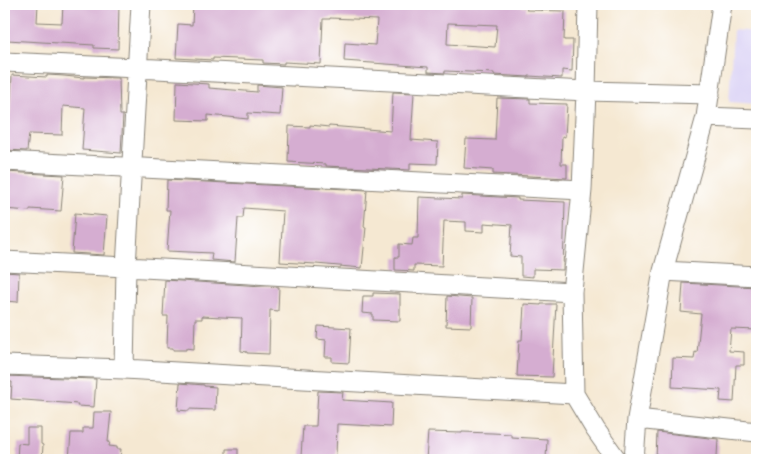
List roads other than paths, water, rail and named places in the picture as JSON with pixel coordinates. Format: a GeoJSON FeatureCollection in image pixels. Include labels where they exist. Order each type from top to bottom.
{"type":"FeatureCollection","features":[{"type":"Feature","properties":{"kind":"street"},"geometry":{"type":"LineString","coordinates":[[124,369],[126,267],[141,4]]}},
{"type":"Feature","properties":{"kind":"street"},"geometry":{"type":"LineString","coordinates":[[588,4],[582,190],[572,292],[574,394],[595,429],[617,460]]}},
{"type":"Feature","properties":{"kind":"street"},"geometry":{"type":"LineString","coordinates":[[634,460],[637,419],[664,271],[706,117],[722,4]]}},
{"type":"Feature","properties":{"kind":"street"},"geometry":{"type":"LineString","coordinates":[[4,62],[586,91],[710,94]]}},
{"type":"Feature","properties":{"kind":"street"},"geometry":{"type":"LineString","coordinates":[[706,117],[757,119]]}},
{"type":"Feature","properties":{"kind":"street"},"geometry":{"type":"LineString","coordinates":[[4,161],[582,190]]}},
{"type":"Feature","properties":{"kind":"street"},"geometry":{"type":"LineString","coordinates":[[4,261],[572,292]]}},
{"type":"Feature","properties":{"kind":"street"},"geometry":{"type":"LineString","coordinates":[[664,271],[757,276]]}},
{"type":"Feature","properties":{"kind":"street"},"geometry":{"type":"LineString","coordinates":[[4,365],[124,369],[574,394]]}},
{"type":"Feature","properties":{"kind":"street"},"geometry":{"type":"LineString","coordinates":[[637,419],[757,432]]}}]}
